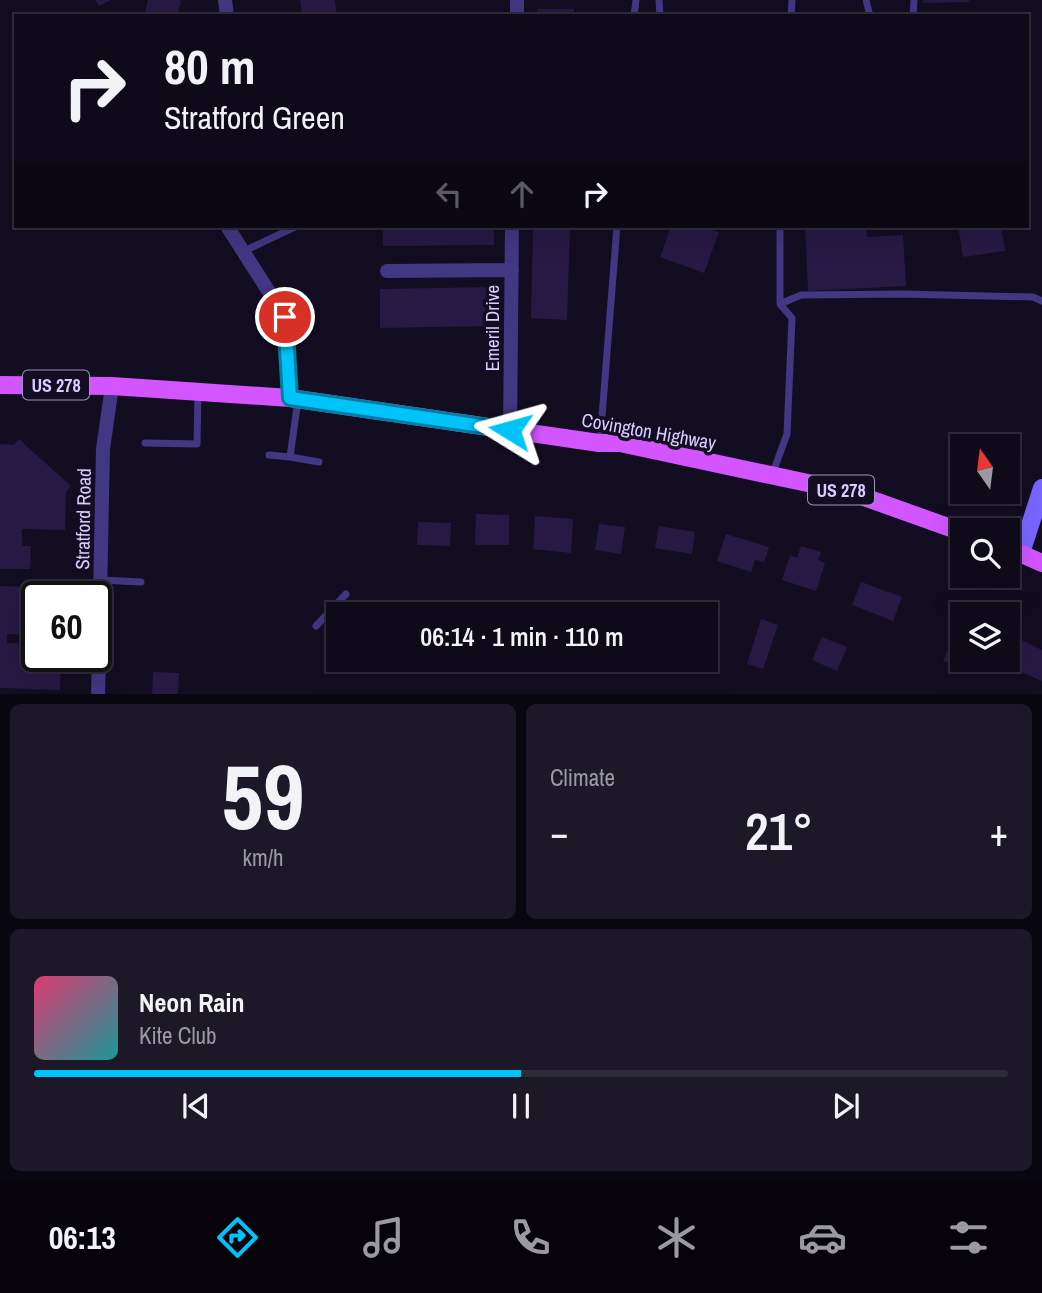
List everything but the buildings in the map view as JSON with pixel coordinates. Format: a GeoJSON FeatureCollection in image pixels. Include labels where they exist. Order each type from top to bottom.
{"type":"FeatureCollection","features":[{"type":"Feature","properties":{"kind":"main road","name":"US 278"},"geometry":{"type":"LineString","coordinates":[[0,385],[112,386]]}},
{"type":"Feature","properties":{"kind":"main road","name":"Covington Highway"},"geometry":{"type":"LineString","coordinates":[[112,386],[294,398],[599,443],[620,443],[850,492],[950,528]]}},
{"type":"Feature","properties":{"kind":"main road"},"geometry":{"type":"LineString","coordinates":[[1020,537],[1042,488]]}},
{"type":"Feature","properties":{"kind":"main road"},"geometry":{"type":"LineString","coordinates":[[1020,553],[1042,563]]}},
{"type":"Feature","properties":{"kind":"street"},"geometry":{"type":"LineString","coordinates":[[228,228],[285,317],[294,398]]}},
{"type":"Feature","properties":{"kind":"street","name":"Emeril Drive"},"geometry":{"type":"LineString","coordinates":[[510,430],[512,228]]}},
{"type":"Feature","properties":{"kind":"street"},"geometry":{"type":"LineString","coordinates":[[387,271],[512,270]]}},
{"type":"Feature","properties":{"kind":"street","name":"Stratford Road"},"geometry":{"type":"LineString","coordinates":[[99,694],[103,449],[112,386]]}},
{"type":"Feature","properties":{"kind":"lane"},"geometry":{"type":"LineString","coordinates":[[243,251],[293,228]]}},
{"type":"Feature","properties":{"kind":"lane"},"geometry":{"type":"LineString","coordinates":[[599,443],[617,228]]}},
{"type":"Feature","properties":{"kind":"lane"},"geometry":{"type":"LineString","coordinates":[[771,475],[787,434],[790,406],[792,317],[780,304],[780,228]]}},
{"type":"Feature","properties":{"kind":"lane"},"geometry":{"type":"LineString","coordinates":[[780,304],[801,295],[839,294],[970,294],[1032,297],[1042,301]]}},
{"type":"Feature","properties":{"kind":"lane"},"geometry":{"type":"LineString","coordinates":[[145,443],[197,444],[198,393]]}},
{"type":"Feature","properties":{"kind":"lane"},"geometry":{"type":"LineString","coordinates":[[290,457],[294,398]]}},
{"type":"Feature","properties":{"kind":"lane"},"geometry":{"type":"LineString","coordinates":[[269,455],[319,462]]}},
{"type":"Feature","properties":{"kind":"lane"},"geometry":{"type":"LineString","coordinates":[[101,580],[141,582]]}},
{"type":"Feature","properties":{"kind":"lane"},"geometry":{"type":"LineString","coordinates":[[316,626],[346,594]]}},
{"type":"Feature","properties":{"kind":"route"},"geometry":{"type":"LineString","coordinates":[[285,317],[290,398],[510,430]]}}]}
